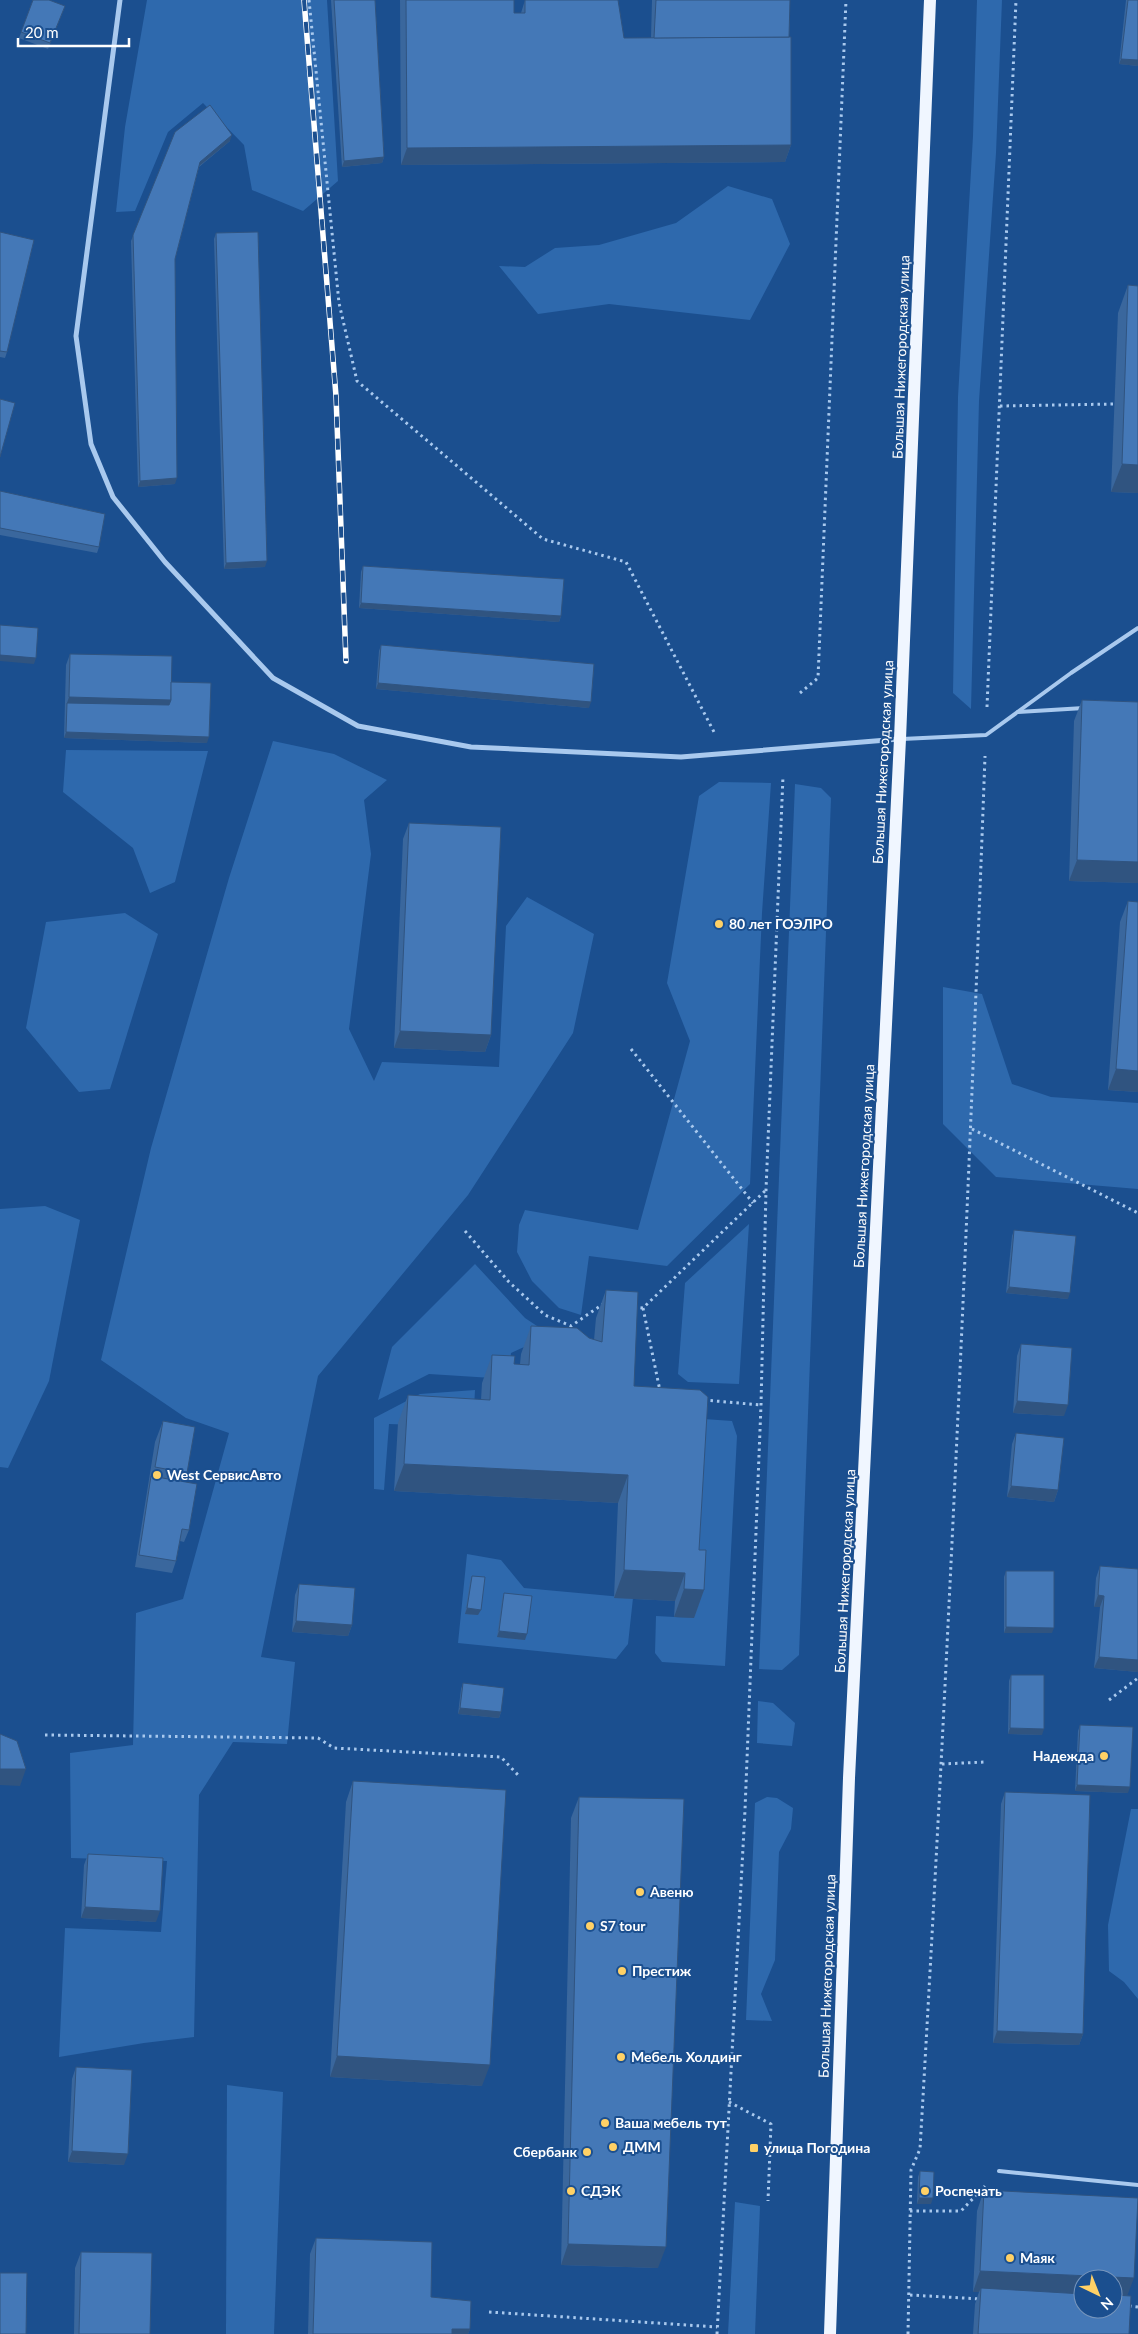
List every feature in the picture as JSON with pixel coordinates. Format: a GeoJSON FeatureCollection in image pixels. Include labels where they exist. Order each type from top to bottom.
{"type":"FeatureCollection","features":[{"type":"Feature","properties":{"kind":"main road","name":"Большая Нижегородская улица"},"geometry":{"type":"LineString","coordinates":[[830,2334],[849,1778],[900,739],[930,0]]}},
{"type":"Feature","properties":{"kind":"street"},"geometry":{"type":"LineString","coordinates":[[120,0],[76,336],[91,444],[113,497],[165,562],[273,678],[358,726],[471,747],[681,757],[900,739]]}},
{"type":"Feature","properties":{"kind":"lane"},"geometry":{"type":"LineString","coordinates":[[900,739],[986,735],[1071,673],[1138,628]]}},
{"type":"Feature","properties":{"kind":"lane"},"geometry":{"type":"LineString","coordinates":[[1018,712],[1088,708]]}},
{"type":"Feature","properties":{"kind":"lane"},"geometry":{"type":"LineString","coordinates":[[998,2170],[1138,2185]]}},
{"type":"Feature","properties":{"kind":"path"},"geometry":{"type":"LineString","coordinates":[[309,0],[339,303],[357,381],[544,539],[626,562],[727,754]]}},
{"type":"Feature","properties":{"kind":"path"},"geometry":{"type":"LineString","coordinates":[[800,694],[818,678],[846,0]]}},
{"type":"Feature","properties":{"kind":"path"},"geometry":{"type":"LineString","coordinates":[[908,2334],[911,2170],[920,2148],[942,1764],[972,1129],[1016,0]]}},
{"type":"Feature","properties":{"kind":"path"},"geometry":{"type":"LineString","coordinates":[[1000,406],[1115,404]]}},
{"type":"Feature","properties":{"kind":"path"},"geometry":{"type":"LineString","coordinates":[[717,2334],[745,1810],[761,1406],[766,1190],[783,776]]}},
{"type":"Feature","properties":{"kind":"path"},"geometry":{"type":"LineString","coordinates":[[631,1049],[753,1203]]}},
{"type":"Feature","properties":{"kind":"path"},"geometry":{"type":"LineString","coordinates":[[972,1129],[1138,1213]]}},
{"type":"Feature","properties":{"kind":"path"},"geometry":{"type":"LineString","coordinates":[[643,1308],[766,1190]]}},
{"type":"Feature","properties":{"kind":"path"},"geometry":{"type":"LineString","coordinates":[[466,1231],[510,1282],[545,1315],[571,1326],[601,1303],[609,1304]]}},
{"type":"Feature","properties":{"kind":"path"},"geometry":{"type":"LineString","coordinates":[[626,1306],[643,1308]]}},
{"type":"Feature","properties":{"kind":"path"},"geometry":{"type":"LineString","coordinates":[[643,1308],[661,1396]]}},
{"type":"Feature","properties":{"kind":"path"},"geometry":{"type":"LineString","coordinates":[[698,1399],[761,1406]]}},
{"type":"Feature","properties":{"kind":"path"},"geometry":{"type":"LineString","coordinates":[[1109,1700],[1138,1678]]}},
{"type":"Feature","properties":{"kind":"path"},"geometry":{"type":"LineString","coordinates":[[45,1735],[318,1738],[334,1748],[501,1757],[518,1775]]}},
{"type":"Feature","properties":{"kind":"path"},"geometry":{"type":"LineString","coordinates":[[942,1764],[985,1762]]}},
{"type":"Feature","properties":{"kind":"path"},"geometry":{"type":"LineString","coordinates":[[730,2102],[771,2124],[768,2201]]}},
{"type":"Feature","properties":{"kind":"path"},"geometry":{"type":"LineString","coordinates":[[910,2210],[961,2211],[998,2170]]}},
{"type":"Feature","properties":{"kind":"path"},"geometry":{"type":"LineString","coordinates":[[910,2295],[987,2299]]}},
{"type":"Feature","properties":{"kind":"path"},"geometry":{"type":"LineString","coordinates":[[1123,2306],[1138,2307]]}},
{"type":"Feature","properties":{"kind":"path"},"geometry":{"type":"LineString","coordinates":[[489,2312],[717,2327]]}},
{"type":"Feature","properties":{"kind":"shaded area"},"geometry":{"type":"Polygon","coordinates":[[[147,0],[327,0],[338,181],[303,211],[252,190],[244,145],[203,103],[168,132],[135,211],[116,212],[125,127],[147,0]]]}},
{"type":"Feature","properties":{"kind":"shaded area"},"geometry":{"type":"Polygon","coordinates":[[[977,0],[1002,0],[996,153],[979,401],[971,709],[953,693],[958,397],[973,136],[977,0]]]}},
{"type":"Feature","properties":{"kind":"shaded area"},"geometry":{"type":"Polygon","coordinates":[[[728,186],[772,199],[790,244],[750,320],[609,304],[538,314],[499,266],[525,267],[555,248],[599,245],[676,223],[728,186]]]}},
{"type":"Feature","properties":{"kind":"shaded area"},"geometry":{"type":"Polygon","coordinates":[[[273,741],[334,754],[387,780],[364,800],[371,854],[349,1029],[374,1081],[382,1062],[499,1067],[506,926],[527,897],[594,934],[573,1033],[468,1195],[318,1376],[261,1657],[295,1662],[287,1744],[233,1742],[199,1795],[194,2037],[59,2057],[65,1928],[161,1932],[167,1861],[71,1858],[70,1753],[133,1745],[136,1613],[183,1599],[229,1433],[186,1418],[101,1360],[151,1148],[229,878],[273,741]]]}},
{"type":"Feature","properties":{"kind":"shaded area"},"geometry":{"type":"Polygon","coordinates":[[[66,750],[208,751],[175,882],[150,893],[133,848],[63,792],[66,750]]]}},
{"type":"Feature","properties":{"kind":"shaded area"},"geometry":{"type":"Polygon","coordinates":[[[719,782],[771,783],[762,913],[750,1184],[667,1266],[589,1256],[581,1315],[559,1308],[532,1281],[517,1252],[519,1225],[525,1210],[638,1230],[690,1041],[667,983],[699,796],[719,782]]]}},
{"type":"Feature","properties":{"kind":"shaded area"},"geometry":{"type":"Polygon","coordinates":[[[795,784],[821,788],[831,798],[799,1655],[782,1670],[759,1669],[795,784]]]}},
{"type":"Feature","properties":{"kind":"shaded area"},"geometry":{"type":"Polygon","coordinates":[[[125,913],[158,934],[110,1089],[79,1092],[26,1028],[46,922],[125,913]]]}},
{"type":"Feature","properties":{"kind":"shaded area"},"geometry":{"type":"Polygon","coordinates":[[[943,987],[982,994],[1012,1084],[1051,1097],[1138,1103],[1138,1189],[996,1177],[943,1124],[943,987]]]}},
{"type":"Feature","properties":{"kind":"shaded area"},"geometry":{"type":"Polygon","coordinates":[[[45,1206],[80,1220],[49,1381],[8,1468],[0,1467],[0,1209],[45,1206]]]}},
{"type":"Feature","properties":{"kind":"shaded area"},"geometry":{"type":"Polygon","coordinates":[[[749,1224],[739,1384],[688,1382],[678,1374],[685,1283],[749,1224]]]}},
{"type":"Feature","properties":{"kind":"shaded area"},"geometry":{"type":"Polygon","coordinates":[[[475,1264],[525,1318],[555,1338],[564,1352],[524,1347],[511,1353],[508,1379],[429,1374],[378,1400],[392,1347],[475,1264]]]}},
{"type":"Feature","properties":{"kind":"shaded area"},"geometry":{"type":"Polygon","coordinates":[[[475,1390],[473,1427],[389,1424],[384,1490],[374,1489],[374,1418],[420,1394],[475,1390]]]}},
{"type":"Feature","properties":{"kind":"shaded area"},"geometry":{"type":"Polygon","coordinates":[[[690,1418],[732,1421],[737,1436],[725,1666],[662,1662],[655,1653],[656,1616],[694,1618],[690,1418]]]}},
{"type":"Feature","properties":{"kind":"shaded area"},"geometry":{"type":"Polygon","coordinates":[[[467,1554],[501,1560],[524,1588],[633,1598],[628,1644],[616,1659],[458,1643],[467,1554]]]}},
{"type":"Feature","properties":{"kind":"shaded area"},"geometry":{"type":"Polygon","coordinates":[[[758,1701],[773,1703],[795,1723],[792,1746],[757,1743],[758,1701]]]}},
{"type":"Feature","properties":{"kind":"shaded area"},"geometry":{"type":"Polygon","coordinates":[[[767,1797],[777,1798],[793,1808],[791,1829],[779,1852],[775,1960],[761,1994],[772,2021],[746,2020],[755,1803],[767,1797]]]}},
{"type":"Feature","properties":{"kind":"shaded area"},"geometry":{"type":"Polygon","coordinates":[[[1131,1809],[1138,1809],[1138,1999],[1124,1982],[1109,1971],[1108,1925],[1131,1809]]]}},
{"type":"Feature","properties":{"kind":"shaded area"},"geometry":{"type":"Polygon","coordinates":[[[227,2085],[283,2092],[274,2334],[226,2334],[227,2085]]]}},
{"type":"Feature","properties":{"kind":"shaded area"},"geometry":{"type":"Polygon","coordinates":[[[735,2202],[760,2206],[755,2334],[728,2334],[735,2202]]]}},
{"type":"Feature","properties":{"kind":"building"},"geometry":{"type":"Polygon","coordinates":[[[33,0],[49,0],[65,6],[50,43],[21,32],[33,0]]]}},
{"type":"Feature","properties":{"kind":"building"},"geometry":{"type":"Polygon","coordinates":[[[334,0],[375,0],[384,157],[344,161],[334,0]]]}},
{"type":"Feature","properties":{"kind":"building"},"geometry":{"type":"Polygon","coordinates":[[[406,0],[514,0],[514,13],[525,13],[525,0],[618,0],[624,38],[791,37],[791,145],[407,148],[406,0]]]}},
{"type":"Feature","properties":{"kind":"building"},"geometry":{"type":"Polygon","coordinates":[[[656,0],[790,0],[789,37],[654,38],[656,0]]]}},
{"type":"Feature","properties":{"kind":"building"},"geometry":{"type":"Polygon","coordinates":[[[1128,0],[1138,0],[1138,60],[1121,59],[1128,0]]]}},
{"type":"Feature","properties":{"kind":"building"},"geometry":{"type":"Polygon","coordinates":[[[210,105],[232,135],[200,162],[175,259],[177,478],[140,481],[133,235],[175,132],[210,105]]]}},
{"type":"Feature","properties":{"kind":"building"},"geometry":{"type":"Polygon","coordinates":[[[0,232],[34,240],[7,352],[0,351],[0,232]]]}},
{"type":"Feature","properties":{"kind":"building"},"geometry":{"type":"Polygon","coordinates":[[[258,232],[267,561],[226,563],[216,233],[258,232]]]}},
{"type":"Feature","properties":{"kind":"building"},"geometry":{"type":"Polygon","coordinates":[[[1128,285],[1138,286],[1138,465],[1122,464],[1128,285]]]}},
{"type":"Feature","properties":{"kind":"building"},"geometry":{"type":"Polygon","coordinates":[[[0,399],[15,403],[0,457],[0,399]]]}},
{"type":"Feature","properties":{"kind":"building"},"geometry":{"type":"Polygon","coordinates":[[[0,491],[105,514],[99,547],[0,528],[0,491]]]}},
{"type":"Feature","properties":{"kind":"building"},"geometry":{"type":"Polygon","coordinates":[[[363,566],[564,579],[561,616],[361,603],[363,566]]]}},
{"type":"Feature","properties":{"kind":"building"},"geometry":{"type":"Polygon","coordinates":[[[0,625],[38,628],[36,658],[0,655],[0,625]]]}},
{"type":"Feature","properties":{"kind":"building"},"geometry":{"type":"Polygon","coordinates":[[[381,645],[594,664],[591,702],[378,683],[381,645]]]}},
{"type":"Feature","properties":{"kind":"building"},"geometry":{"type":"Polygon","coordinates":[[[70,654],[172,656],[171,700],[69,697],[70,654]]]}},
{"type":"Feature","properties":{"kind":"building"},"geometry":{"type":"Polygon","coordinates":[[[171,682],[211,683],[209,737],[66,732],[67,703],[169,705],[171,700],[171,682]]]}},
{"type":"Feature","properties":{"kind":"building"},"geometry":{"type":"Polygon","coordinates":[[[1082,700],[1138,702],[1138,862],[1077,860],[1082,700]]]}},
{"type":"Feature","properties":{"kind":"building"},"geometry":{"type":"Polygon","coordinates":[[[409,823],[501,827],[491,1035],[400,1031],[409,823]]]}},
{"type":"Feature","properties":{"kind":"building"},"geometry":{"type":"Polygon","coordinates":[[[1128,901],[1138,902],[1138,1071],[1116,1069],[1128,901]]]}},
{"type":"Feature","properties":{"kind":"building"},"geometry":{"type":"Polygon","coordinates":[[[1014,1230],[1076,1236],[1070,1293],[1009,1287],[1014,1230]]]}},
{"type":"Feature","properties":{"kind":"building"},"geometry":{"type":"Polygon","coordinates":[[[606,1290],[638,1292],[634,1386],[700,1390],[708,1397],[699,1550],[706,1550],[704,1590],[684,1589],[685,1573],[624,1570],[628,1475],[404,1464],[408,1395],[490,1400],[492,1355],[515,1356],[514,1364],[529,1365],[531,1326],[577,1328],[589,1338],[602,1342],[606,1290]]]}},
{"type":"Feature","properties":{"kind":"building"},"geometry":{"type":"Polygon","coordinates":[[[1021,1344],[1072,1348],[1068,1405],[1017,1401],[1021,1344]]]}},
{"type":"Feature","properties":{"kind":"building"},"geometry":{"type":"Polygon","coordinates":[[[163,1421],[195,1427],[187,1473],[155,1467],[163,1421]]]}},
{"type":"Feature","properties":{"kind":"building"},"geometry":{"type":"Polygon","coordinates":[[[1016,1433],[1064,1438],[1058,1490],[1011,1486],[1016,1433]]]}},
{"type":"Feature","properties":{"kind":"building"},"geometry":{"type":"Polygon","coordinates":[[[151,1476],[197,1484],[189,1530],[182,1529],[176,1561],[139,1555],[151,1476]]]}},
{"type":"Feature","properties":{"kind":"building"},"geometry":{"type":"Polygon","coordinates":[[[1100,1566],[1138,1569],[1138,1660],[1099,1657],[1104,1596],[1098,1595],[1100,1566]]]}},
{"type":"Feature","properties":{"kind":"building"},"geometry":{"type":"Polygon","coordinates":[[[1006,1571],[1054,1571],[1054,1628],[1006,1627],[1006,1571]]]}},
{"type":"Feature","properties":{"kind":"building"},"geometry":{"type":"Polygon","coordinates":[[[472,1576],[485,1577],[481,1610],[467,1608],[472,1576]]]}},
{"type":"Feature","properties":{"kind":"building"},"geometry":{"type":"Polygon","coordinates":[[[299,1584],[355,1588],[352,1625],[296,1621],[299,1584]]]}},
{"type":"Feature","properties":{"kind":"building"},"geometry":{"type":"Polygon","coordinates":[[[504,1593],[532,1596],[527,1634],[499,1631],[504,1593]]]}},
{"type":"Feature","properties":{"kind":"building"},"geometry":{"type":"Polygon","coordinates":[[[1011,1675],[1044,1675],[1044,1729],[1010,1728],[1011,1675]]]}},
{"type":"Feature","properties":{"kind":"building"},"geometry":{"type":"Polygon","coordinates":[[[463,1683],[504,1688],[501,1712],[460,1708],[463,1683]]]}},
{"type":"Feature","properties":{"kind":"building"},"geometry":{"type":"Polygon","coordinates":[[[1080,1725],[1133,1727],[1130,1787],[1077,1785],[1080,1725]]]}},
{"type":"Feature","properties":{"kind":"building"},"geometry":{"type":"Polygon","coordinates":[[[0,1734],[17,1741],[26,1769],[0,1769],[0,1734]]]}},
{"type":"Feature","properties":{"kind":"building"},"geometry":{"type":"Polygon","coordinates":[[[353,1781],[506,1790],[490,2065],[337,2056],[353,1781]]]}},
{"type":"Feature","properties":{"kind":"building"},"geometry":{"type":"Polygon","coordinates":[[[1005,1792],[1090,1795],[1083,2034],[997,2031],[1005,1792]]]}},
{"type":"Feature","properties":{"kind":"building","name":"ДММ"},"geometry":{"type":"Polygon","coordinates":[[[579,1797],[684,1799],[666,2247],[568,2244],[579,1797]]]}},
{"type":"Feature","properties":{"kind":"building"},"geometry":{"type":"Polygon","coordinates":[[[88,1854],[163,1858],[160,1911],[85,1907],[88,1854]]]}},
{"type":"Feature","properties":{"kind":"building"},"geometry":{"type":"Polygon","coordinates":[[[76,2067],[132,2070],[128,2154],[72,2151],[76,2067]]]}},
{"type":"Feature","properties":{"kind":"building","name":"Роспечать"},"geometry":{"type":"Polygon","coordinates":[[[920,2171],[934,2172],[933,2198],[919,2198],[920,2171]]]}},
{"type":"Feature","properties":{"kind":"building"},"geometry":{"type":"Polygon","coordinates":[[[984,2190],[1138,2198],[1134,2278],[1123,2278],[1123,2269],[1073,2269],[1073,2275],[980,2271],[984,2190]]]}},
{"type":"Feature","properties":{"kind":"building"},"geometry":{"type":"Polygon","coordinates":[[[316,2238],[432,2242],[431,2297],[471,2301],[470,2329],[452,2329],[452,2334],[313,2334],[316,2238]]]}},
{"type":"Feature","properties":{"kind":"building"},"geometry":{"type":"Polygon","coordinates":[[[81,2252],[152,2253],[150,2334],[79,2334],[81,2252]]]}},
{"type":"Feature","properties":{"kind":"building"},"geometry":{"type":"Polygon","coordinates":[[[0,2273],[27,2273],[26,2334],[0,2334],[0,2273]]]}},
{"type":"Feature","properties":{"kind":"building"},"geometry":{"type":"Polygon","coordinates":[[[981,2288],[1073,2293],[1073,2319],[1123,2319],[1123,2296],[1131,2296],[1129,2334],[978,2334],[981,2288]]]}},
{"type":"Feature","properties":{"kind":"railway"},"geometry":{"type":"LineString","coordinates":[[304,0],[336,396],[346,661]]}},
{"type":"Feature","properties":{"kind":"place","name":"80 лет ГОЭЛРО"},"geometry":{"type":"Point","coordinates":[719,924]}},
{"type":"Feature","properties":{"kind":"place","name":"West СервисАвто"},"geometry":{"type":"Point","coordinates":[157,1475]}},
{"type":"Feature","properties":{"kind":"place","name":"Надежда"},"geometry":{"type":"Point","coordinates":[1104,1756]}},
{"type":"Feature","properties":{"kind":"place","name":"Авеню"},"geometry":{"type":"Point","coordinates":[640,1892]}},
{"type":"Feature","properties":{"kind":"place","name":"S7 tour"},"geometry":{"type":"Point","coordinates":[590,1926]}},
{"type":"Feature","properties":{"kind":"place","name":"Престиж"},"geometry":{"type":"Point","coordinates":[622,1971]}},
{"type":"Feature","properties":{"kind":"place","name":"Мебель Холдинг"},"geometry":{"type":"Point","coordinates":[621,2057]}},
{"type":"Feature","properties":{"kind":"place","name":"Ваша мебель тут"},"geometry":{"type":"Point","coordinates":[605,2123]}},
{"type":"Feature","properties":{"kind":"place","name":"ДММ"},"geometry":{"type":"Point","coordinates":[613,2147]}},
{"type":"Feature","properties":{"kind":"place","name":"улица Погодина"},"geometry":{"type":"Point","coordinates":[754,2148]}},
{"type":"Feature","properties":{"kind":"place","name":"Сбербанк"},"geometry":{"type":"Point","coordinates":[587,2152]}},
{"type":"Feature","properties":{"kind":"place","name":"СДЭК"},"geometry":{"type":"Point","coordinates":[571,2191]}},
{"type":"Feature","properties":{"kind":"place","name":"Роспечать"},"geometry":{"type":"Point","coordinates":[925,2191]}},
{"type":"Feature","properties":{"kind":"place","name":"Маяк"},"geometry":{"type":"Point","coordinates":[1010,2258]}}]}
